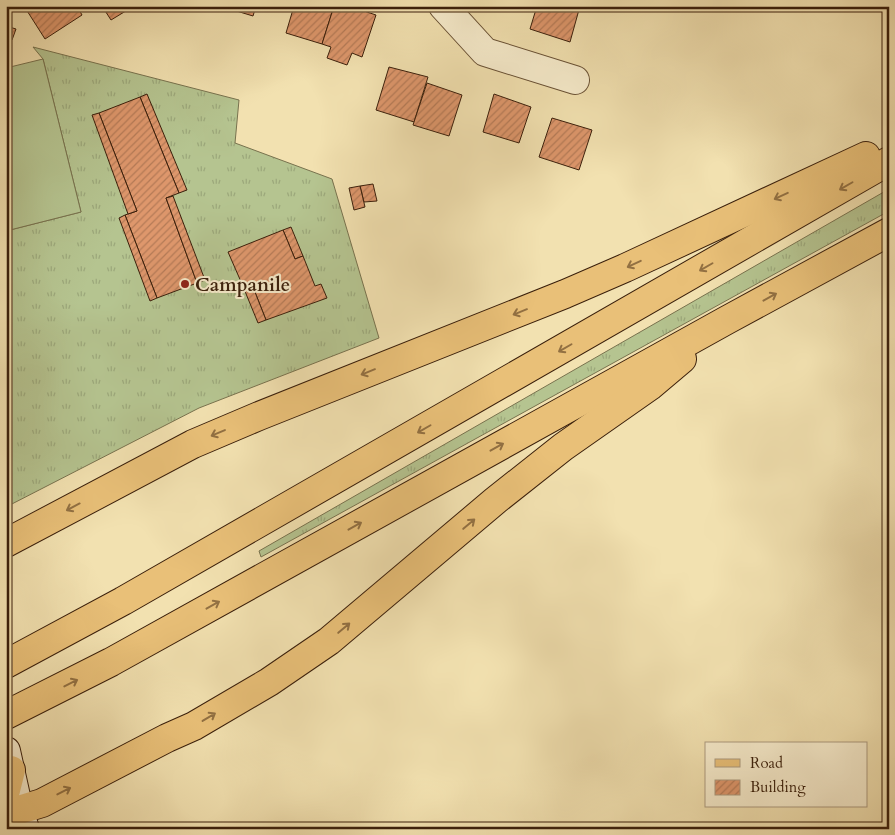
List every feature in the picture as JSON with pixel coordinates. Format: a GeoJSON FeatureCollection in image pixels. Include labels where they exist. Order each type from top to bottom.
{"type":"FeatureCollection","features":[{"type":"Feature","properties":{"kind":"main road"},"geometry":{"type":"LineString","coordinates":[[6,543],[193,444],[268,412],[565,294],[889,145]]}},
{"type":"Feature","properties":{"kind":"main road"},"geometry":{"type":"LineString","coordinates":[[9,663],[123,601],[889,162]]}},
{"type":"Feature","properties":{"kind":"main road"},"geometry":{"type":"LineString","coordinates":[[17,710],[111,662],[889,232]]}},
{"type":"Feature","properties":{"kind":"main road"},"geometry":{"type":"LineString","coordinates":[[11,784],[42,803],[194,726],[269,682],[329,641],[496,500],[563,447],[650,386],[727,320]]}},
{"type":"Feature","properties":{"kind":"street"},"geometry":{"type":"LineString","coordinates":[[443,6],[485,52],[575,80]]}},
{"type":"Feature","properties":{"kind":"green space","name":"Campanile"},"geometry":{"type":"Polygon","coordinates":[[[33,47],[239,100],[235,143],[332,179],[379,338],[199,408],[6,507],[6,231],[81,212],[43,59],[33,47]]]}},
{"type":"Feature","properties":{"kind":"green space"},"geometry":{"type":"Polygon","coordinates":[[[43,59],[81,212],[6,231],[6,68],[43,59]]]}},
{"type":"Feature","properties":{"kind":"green space"},"geometry":{"type":"Polygon","coordinates":[[[889,189],[889,211],[261,557],[259,551],[889,189]]]}},
{"type":"Feature","properties":{"kind":"building"},"geometry":{"type":"Polygon","coordinates":[[[24,6],[77,6],[82,15],[45,39],[24,6]]]}},
{"type":"Feature","properties":{"kind":"building"},"geometry":{"type":"Polygon","coordinates":[[[102,6],[134,6],[111,20],[102,6]]]}},
{"type":"Feature","properties":{"kind":"building"},"geometry":{"type":"Polygon","coordinates":[[[220,6],[256,6],[253,16],[220,6]]]}},
{"type":"Feature","properties":{"kind":"building"},"geometry":{"type":"Polygon","coordinates":[[[294,6],[334,6],[322,44],[286,33],[294,6]]]}},
{"type":"Feature","properties":{"kind":"building"},"geometry":{"type":"Polygon","coordinates":[[[334,6],[349,6],[376,15],[362,57],[352,53],[347,65],[327,58],[331,47],[322,44],[334,6]]]}},
{"type":"Feature","properties":{"kind":"building"},"geometry":{"type":"Polygon","coordinates":[[[537,6],[580,6],[570,42],[530,29],[537,6]]]}},
{"type":"Feature","properties":{"kind":"building"},"geometry":{"type":"Polygon","coordinates":[[[6,26],[16,29],[12,40],[6,38],[6,26]]]}},
{"type":"Feature","properties":{"kind":"building"},"geometry":{"type":"Polygon","coordinates":[[[389,67],[428,77],[414,122],[376,110],[389,67]]]}},
{"type":"Feature","properties":{"kind":"building"},"geometry":{"type":"Polygon","coordinates":[[[427,83],[462,95],[449,136],[413,125],[427,83]]]}},
{"type":"Feature","properties":{"kind":"building"},"geometry":{"type":"Polygon","coordinates":[[[147,94],[187,190],[179,193],[140,97],[147,94]]]}},
{"type":"Feature","properties":{"kind":"building"},"geometry":{"type":"Polygon","coordinates":[[[494,94],[531,107],[519,143],[483,132],[494,94]]]}},
{"type":"Feature","properties":{"kind":"building"},"geometry":{"type":"Polygon","coordinates":[[[140,97],[179,193],[166,198],[197,283],[157,298],[125,215],[137,211],[99,113],[140,97]]]}},
{"type":"Feature","properties":{"kind":"building"},"geometry":{"type":"Polygon","coordinates":[[[99,113],[137,211],[128,214],[92,115],[99,113]]]}},
{"type":"Feature","properties":{"kind":"building"},"geometry":{"type":"Polygon","coordinates":[[[552,118],[592,130],[579,170],[539,157],[552,118]]]}},
{"type":"Feature","properties":{"kind":"building"},"geometry":{"type":"Polygon","coordinates":[[[373,184],[377,201],[364,202],[360,186],[373,184]]]}},
{"type":"Feature","properties":{"kind":"building"},"geometry":{"type":"Polygon","coordinates":[[[360,186],[365,207],[354,210],[349,188],[360,186]]]}},
{"type":"Feature","properties":{"kind":"building"},"geometry":{"type":"Polygon","coordinates":[[[173,196],[205,280],[197,283],[166,198],[173,196]]]}},
{"type":"Feature","properties":{"kind":"building"},"geometry":{"type":"Polygon","coordinates":[[[125,215],[157,298],[150,301],[119,218],[125,215]]]}},
{"type":"Feature","properties":{"kind":"building"},"geometry":{"type":"Polygon","coordinates":[[[291,227],[303,256],[295,259],[283,230],[291,227]]]}},
{"type":"Feature","properties":{"kind":"building","name":"Campanile"},"geometry":{"type":"Polygon","coordinates":[[[283,230],[295,259],[303,256],[315,286],[321,284],[327,298],[266,320],[251,282],[242,284],[228,252],[283,230]]]}},
{"type":"Feature","properties":{"kind":"building"},"geometry":{"type":"Polygon","coordinates":[[[251,282],[266,320],[258,323],[242,284],[251,282]]]}},
{"type":"Feature","properties":{"kind":"place","name":"Campanile"},"geometry":{"type":"Point","coordinates":[185,284]}}]}
